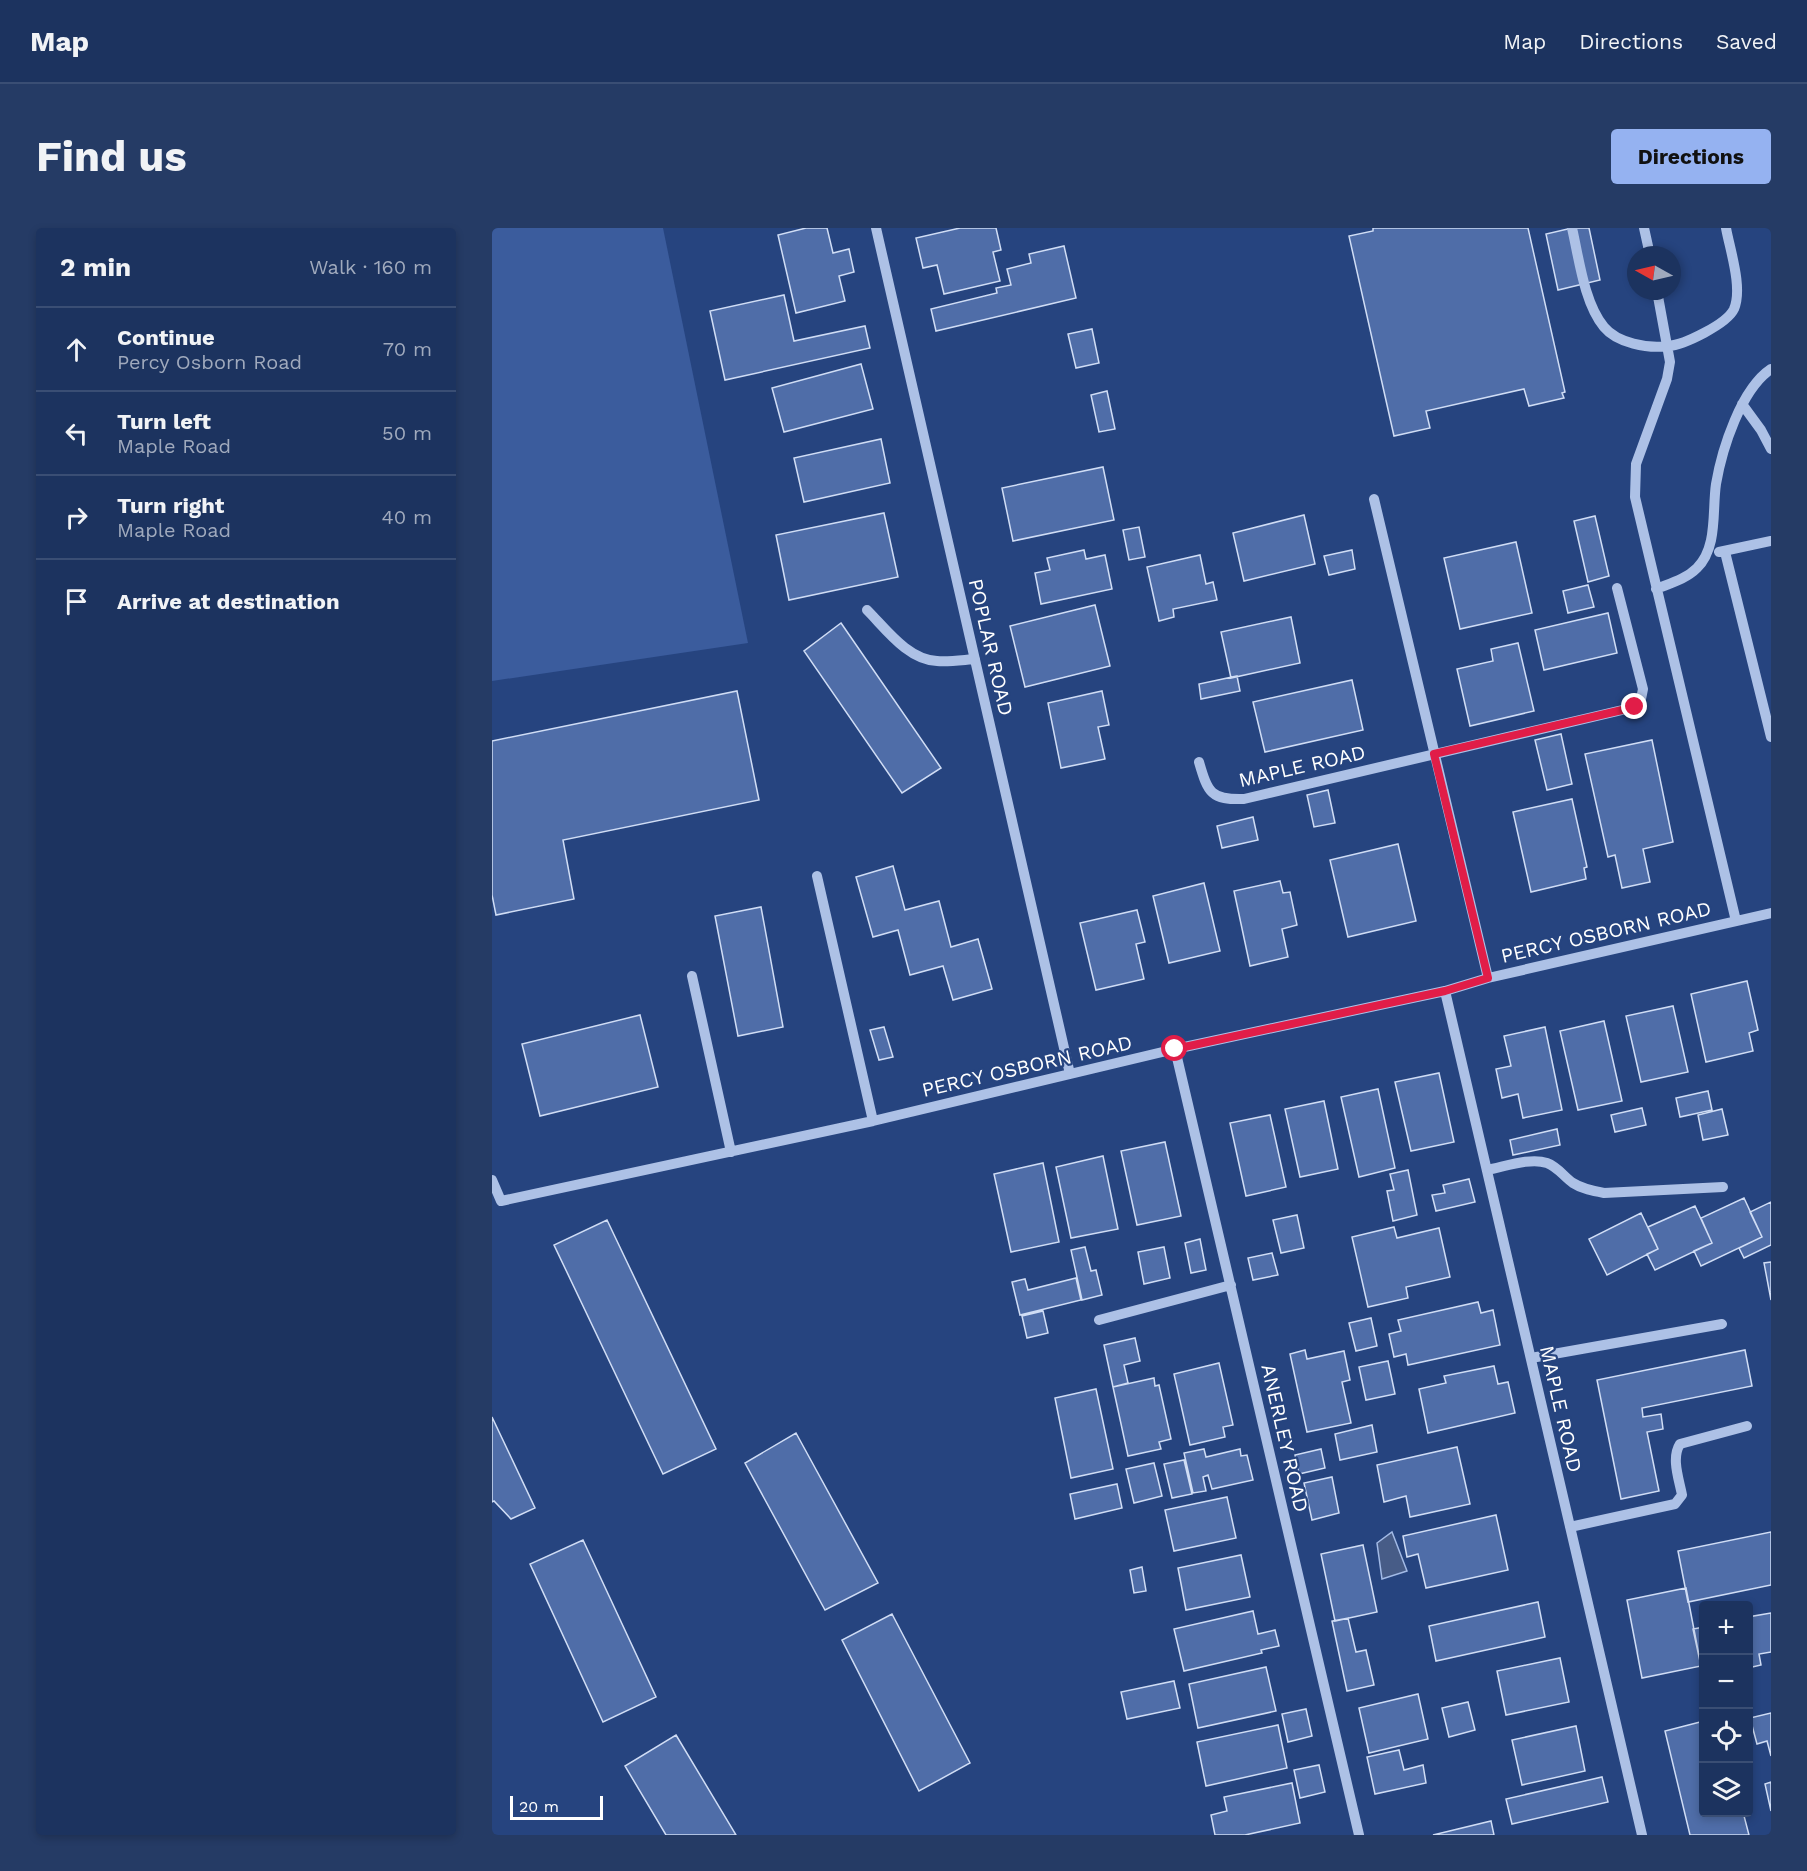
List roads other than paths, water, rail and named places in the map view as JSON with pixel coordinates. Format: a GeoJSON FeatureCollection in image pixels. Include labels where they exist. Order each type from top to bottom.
{"type":"FeatureCollection","features":[{"type":"Feature","properties":{"kind":"street","name":"POPLAR ROAD"},"geometry":{"type":"LineString","coordinates":[[876,228],[1070,1074]]}},
{"type":"Feature","properties":{"kind":"street"},"geometry":{"type":"LineString","coordinates":[[1572,228],[1591,306],[1604,328],[1617,338],[1632,343],[1668,346],[1712,330],[1733,312],[1736,289],[1726,228]]}},
{"type":"Feature","properties":{"kind":"street"},"geometry":{"type":"LineString","coordinates":[[1644,228],[1648,246]]}},
{"type":"Feature","properties":{"kind":"street"},"geometry":{"type":"LineString","coordinates":[[1659,300],[1670,362],[1667,379],[1639,451],[1634,480],[1635,497],[1736,921]]}},
{"type":"Feature","properties":{"kind":"street"},"geometry":{"type":"LineString","coordinates":[[1656,589],[1687,577],[1699,567],[1708,552],[1716,482],[1723,458],[1742,404],[1751,387],[1771,369]]}},
{"type":"Feature","properties":{"kind":"street"},"geometry":{"type":"LineString","coordinates":[[1742,404],[1761,430],[1771,449]]}},
{"type":"Feature","properties":{"kind":"street"},"geometry":{"type":"LineString","coordinates":[[1374,499],[1488,978]]}},
{"type":"Feature","properties":{"kind":"street"},"geometry":{"type":"LineString","coordinates":[[1708,552],[1725,552],[1771,541]]}},
{"type":"Feature","properties":{"kind":"street"},"geometry":{"type":"LineString","coordinates":[[1725,552],[1771,738]]}},
{"type":"Feature","properties":{"kind":"street","name":"MAPLE ROAD"},"geometry":{"type":"LineString","coordinates":[[1199,762],[1208,786],[1215,796],[1229,800],[1244,799],[1635,707],[1641,699],[1642,689],[1617,588]]}},
{"type":"Feature","properties":{"kind":"street"},"geometry":{"type":"LineString","coordinates":[[867,610],[891,636],[917,657],[936,662],[975,659]]}},
{"type":"Feature","properties":{"kind":"street"},"geometry":{"type":"LineString","coordinates":[[818,876],[873,1121]]}},
{"type":"Feature","properties":{"kind":"street","name":"PERCY OSBORN ROAD"},"geometry":{"type":"LineString","coordinates":[[492,1180],[501,1201],[873,1121],[1175,1049],[1445,991],[1488,978],[1771,913]]}},
{"type":"Feature","properties":{"kind":"street"},"geometry":{"type":"LineString","coordinates":[[692,976],[731,1152]]}},
{"type":"Feature","properties":{"kind":"street","name":"MAPLE ROAD"},"geometry":{"type":"LineString","coordinates":[[1445,991],[1642,1835]]}},
{"type":"Feature","properties":{"kind":"street","name":"ANERLEY ROAD"},"geometry":{"type":"LineString","coordinates":[[1175,1049],[1359,1835]]}},
{"type":"Feature","properties":{"kind":"street"},"geometry":{"type":"LineString","coordinates":[[1487,1170],[1545,1162],[1556,1168],[1573,1183],[1585,1189],[1604,1193],[1723,1187]]}},
{"type":"Feature","properties":{"kind":"street"},"geometry":{"type":"LineString","coordinates":[[1099,1320],[1231,1286]]}},
{"type":"Feature","properties":{"kind":"street"},"geometry":{"type":"LineString","coordinates":[[1531,1358],[1722,1324]]}},
{"type":"Feature","properties":{"kind":"street"},"geometry":{"type":"LineString","coordinates":[[1570,1527],[1675,1504],[1682,1495],[1676,1460],[1676,1451],[1680,1444],[1747,1426]]}}]}
